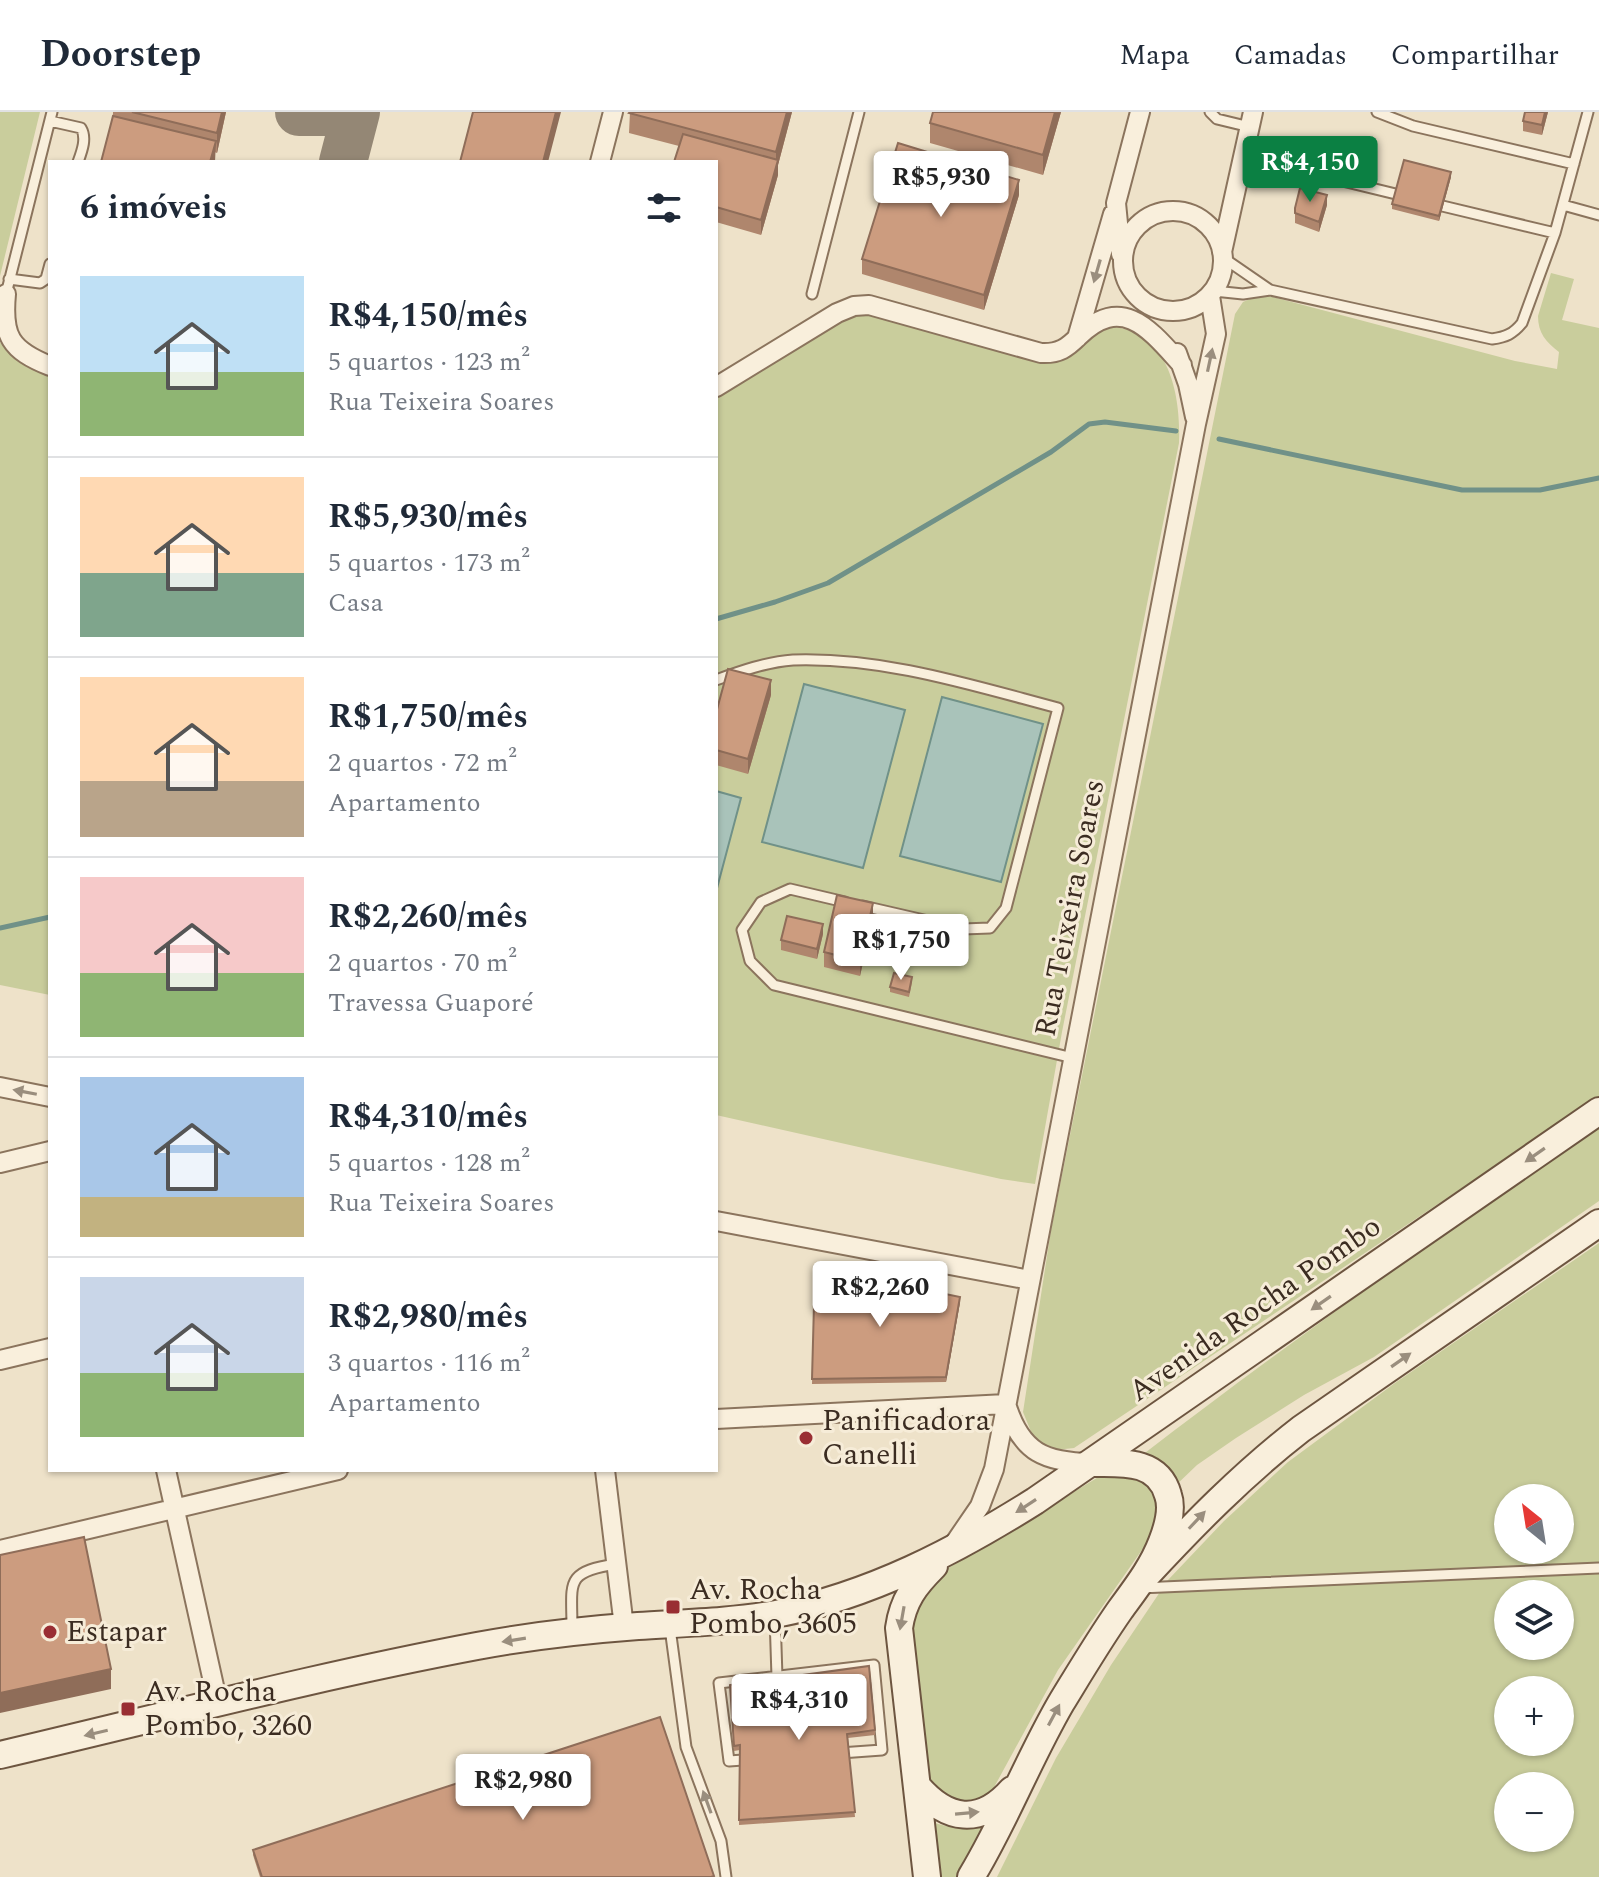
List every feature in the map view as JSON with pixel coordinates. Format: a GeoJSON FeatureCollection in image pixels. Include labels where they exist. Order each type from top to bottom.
{"type":"FeatureCollection","features":[{"type":"Feature","properties":{"kind":"main road","name":"Avenida Rocha Pombo"},"geometry":{"type":"LineString","coordinates":[[944,1555],[1003,1521],[1091,1463],[1599,1111]]}},
{"type":"Feature","properties":{"kind":"main road"},"geometry":{"type":"LineString","coordinates":[[1140,1583],[1209,1508],[1266,1456],[1599,1223]]}},
{"type":"Feature","properties":{"kind":"main road"},"geometry":{"type":"LineString","coordinates":[[981,1877],[990,1846],[1017,1784],[1061,1703],[1140,1583],[1162,1543],[1170,1498],[1165,1486],[1149,1469],[1137,1465],[1091,1463]]}},
{"type":"Feature","properties":{"kind":"main road"},"geometry":{"type":"LineString","coordinates":[[0,1755],[431,1655],[572,1632],[775,1614],[869,1588],[944,1555]]}},
{"type":"Feature","properties":{"kind":"main road","name":"Rua Teixeira Soares"},"geometry":{"type":"LineString","coordinates":[[927,1877],[899,1640],[901,1614],[906,1599],[914,1586],[944,1555]]}},
{"type":"Feature","properties":{"kind":"main road"},"geometry":{"type":"LineString","coordinates":[[917,1786],[938,1808],[962,1815],[992,1807],[1017,1784]]}},
{"type":"Feature","properties":{"kind":"main road"},"geometry":{"type":"LineString","coordinates":[[971,1877],[990,1846]]}},
{"type":"Feature","properties":{"kind":"street"},"geometry":{"type":"LineString","coordinates":[[601,160],[613,112]]}},
{"type":"Feature","properties":{"kind":"street"},"geometry":{"type":"LineString","coordinates":[[1077,338],[1140,112]]}},
{"type":"Feature","properties":{"kind":"street"},"geometry":{"type":"LineString","coordinates":[[1116,203],[1122,266],[1134,293],[1146,303],[1161,309],[1177,310],[1193,306],[1212,294],[1222,269],[1222,255],[1252,120]]}},
{"type":"Feature","properties":{"kind":"street"},"geometry":{"type":"LineString","coordinates":[[1122,266],[1124,249],[1131,233],[1150,217],[1175,211],[1192,214],[1206,223],[1217,236],[1222,255]]}},
{"type":"Feature","properties":{"kind":"street"},"geometry":{"type":"LineString","coordinates":[[8,287],[4,320],[8,335],[28,357],[48,365]]}},
{"type":"Feature","properties":{"kind":"street","name":"Rua Teixeira Soares"},"geometry":{"type":"LineString","coordinates":[[944,1555],[968,1526],[988,1489],[1216,334],[1212,294]]}},
{"type":"Feature","properties":{"kind":"street","name":"Rua Teixeira Soares"},"geometry":{"type":"LineString","coordinates":[[1146,303],[1174,345],[1196,424]]}},
{"type":"Feature","properties":{"kind":"street"},"geometry":{"type":"LineString","coordinates":[[718,386],[837,313],[854,306],[869,305],[1041,353],[1055,353],[1070,346],[1099,320],[1114,316],[1132,319],[1150,330],[1182,365]]}},
{"type":"Feature","properties":{"kind":"street"},"geometry":{"type":"LineString","coordinates":[[0,1087],[48,1097]]}},
{"type":"Feature","properties":{"kind":"street"},"geometry":{"type":"LineString","coordinates":[[0,1163],[48,1151]]}},
{"type":"Feature","properties":{"kind":"street"},"geometry":{"type":"LineString","coordinates":[[718,1221],[1030,1280]]}},
{"type":"Feature","properties":{"kind":"street"},"geometry":{"type":"LineString","coordinates":[[0,1360],[48,1348]]}},
{"type":"Feature","properties":{"kind":"street"},"geometry":{"type":"LineString","coordinates":[[718,1419],[1006,1404],[1014,1428],[1023,1442],[1042,1455],[1061,1462],[1091,1463]]}},
{"type":"Feature","properties":{"kind":"street"},"geometry":{"type":"LineString","coordinates":[[166,1472],[218,1704]]}},
{"type":"Feature","properties":{"kind":"street"},"geometry":{"type":"LineString","coordinates":[[0,1550],[330,1472]]}},
{"type":"Feature","properties":{"kind":"street"},"geometry":{"type":"LineString","coordinates":[[605,1472],[624,1627]]}},
{"type":"Feature","properties":{"kind":"lane"},"geometry":{"type":"LineString","coordinates":[[812,294],[859,112]]}},
{"type":"Feature","properties":{"kind":"lane"},"geometry":{"type":"LineString","coordinates":[[1210,112],[1252,120]]}},
{"type":"Feature","properties":{"kind":"lane"},"geometry":{"type":"LineString","coordinates":[[1377,112],[1413,126],[1574,164]]}},
{"type":"Feature","properties":{"kind":"lane"},"geometry":{"type":"LineString","coordinates":[[1212,294],[1270,290],[1492,339],[1504,337],[1522,323],[1555,233],[1588,112]]}},
{"type":"Feature","properties":{"kind":"lane"},"geometry":{"type":"LineString","coordinates":[[48,272],[46,279],[40,283],[8,287],[51,117],[83,130],[79,160]]}},
{"type":"Feature","properties":{"kind":"lane"},"geometry":{"type":"LineString","coordinates":[[1244,157],[1555,233]]}},
{"type":"Feature","properties":{"kind":"lane"},"geometry":{"type":"LineString","coordinates":[[1563,205],[1599,215]]}},
{"type":"Feature","properties":{"kind":"lane"},"geometry":{"type":"LineString","coordinates":[[1222,255],[1270,290]]}},
{"type":"Feature","properties":{"kind":"lane"},"geometry":{"type":"LineString","coordinates":[[718,679],[748,668],[791,660],[858,662],[915,670],[1058,708],[1006,908],[990,928],[963,929],[790,889],[761,902],[742,930],[750,961],[774,985],[1073,1058]]}},
{"type":"Feature","properties":{"kind":"lane"},"geometry":{"type":"LineString","coordinates":[[572,1632],[572,1585],[578,1574],[588,1568],[616,1564]]}},
{"type":"Feature","properties":{"kind":"lane"},"geometry":{"type":"LineString","coordinates":[[1140,1583],[1599,1568]]}},
{"type":"Feature","properties":{"kind":"lane"},"geometry":{"type":"LineString","coordinates":[[775,1614],[777,1677]]}},
{"type":"Feature","properties":{"kind":"lane"},"geometry":{"type":"LineString","coordinates":[[670,1624],[686,1747],[721,1841],[726,1877]]}},
{"type":"Feature","properties":{"kind":"lane"},"geometry":{"type":"LineString","coordinates":[[874,1665],[882,1750],[729,1761],[719,1683],[777,1677],[874,1665]]}},
{"type":"Feature","properties":{"kind":"green space"},"geometry":{"type":"Polygon","coordinates":[[[0,112],[40,112],[0,276],[0,112]]]}},
{"type":"Feature","properties":{"kind":"green space"},"geometry":{"type":"Polygon","coordinates":[[[1551,273],[1574,279],[1562,320],[1599,328],[1599,1096],[1074,1448],[1055,1450],[1034,1439],[1023,1412],[1051,1230],[1235,314],[1243,302],[1261,294],[1515,361],[1557,369],[1559,352],[1544,337],[1538,322],[1551,273]]]}},
{"type":"Feature","properties":{"kind":"green space"},"geometry":{"type":"Polygon","coordinates":[[[867,314],[1039,363],[1065,356],[1100,327],[1122,328],[1154,346],[1170,375],[1175,392],[1179,443],[1062,1032],[1035,1184],[718,1115],[718,396],[854,315],[867,314]]]}},
{"type":"Feature","properties":{"kind":"green space"},"geometry":{"type":"Polygon","coordinates":[[[0,342],[22,362],[48,371],[48,995],[0,985],[0,342]]]}},
{"type":"Feature","properties":{"kind":"green space"},"geometry":{"type":"Polygon","coordinates":[[[1599,1127],[1599,1201],[1374,1357],[1304,1395],[1236,1438],[1197,1465],[1173,1488],[1141,1456],[1368,1288],[1599,1127]]]}},
{"type":"Feature","properties":{"kind":"green space"},"geometry":{"type":"Polygon","coordinates":[[[1599,1243],[1599,1877],[997,1877],[1056,1758],[1111,1665],[1168,1580],[1224,1521],[1288,1462],[1395,1383],[1599,1243]]]}},
{"type":"Feature","properties":{"kind":"green space"},"geometry":{"type":"Polygon","coordinates":[[[1105,1473],[1148,1480],[1160,1504],[1151,1537],[1058,1670],[992,1791],[981,1801],[962,1804],[948,1801],[929,1781],[904,1639],[918,1589],[1105,1473]]]}},
{"type":"Feature","properties":{"kind":"green space"},"geometry":{"type":"Polygon","coordinates":[[[927,1820],[956,1827],[986,1823],[957,1877],[933,1877],[927,1820]]]}},
{"type":"Feature","properties":{"kind":"water"},"geometry":{"type":"Polygon","coordinates":[[[804,684],[905,710],[863,868],[762,842],[804,684]]]}},
{"type":"Feature","properties":{"kind":"water"},"geometry":{"type":"Polygon","coordinates":[[[942,697],[1043,724],[1001,882],[900,856],[942,697]]]}},
{"type":"Feature","properties":{"kind":"water"},"geometry":{"type":"Polygon","coordinates":[[[718,792],[741,798],[718,884],[718,792]]]}},
{"type":"Feature","properties":{"kind":"building"},"geometry":{"type":"Polygon","coordinates":[[[132,112],[222,112],[217,133],[132,112]]]}},
{"type":"Feature","properties":{"kind":"building"},"geometry":{"type":"Polygon","coordinates":[[[473,112],[556,112],[544,160],[461,160],[473,112]]]}},
{"type":"Feature","properties":{"kind":"building"},"geometry":{"type":"Polygon","coordinates":[[[630,112],[787,112],[776,152],[630,112]]]}},
{"type":"Feature","properties":{"kind":"building"},"geometry":{"type":"Polygon","coordinates":[[[933,112],[1055,112],[1043,155],[930,123],[933,112]]]}},
{"type":"Feature","properties":{"kind":"building"},"geometry":{"type":"Polygon","coordinates":[[[1525,112],[1545,112],[1542,125],[1523,121],[1525,112]]]}},
{"type":"Feature","properties":{"kind":"building"},"geometry":{"type":"Polygon","coordinates":[[[113,116],[216,141],[211,160],[102,160],[113,116]]]}},
{"type":"Feature","properties":{"kind":"building"},"geometry":{"type":"Polygon","coordinates":[[[683,134],[778,160],[761,220],[718,208],[718,160],[675,160],[683,134]]]}},
{"type":"Feature","properties":{"kind":"building"},"geometry":{"type":"Polygon","coordinates":[[[898,143],[1019,180],[984,295],[862,259],[898,143]]]}},
{"type":"Feature","properties":{"kind":"building"},"geometry":{"type":"Polygon","coordinates":[[[1404,160],[1451,172],[1439,216],[1392,204],[1404,160]]]}},
{"type":"Feature","properties":{"kind":"building"},"geometry":{"type":"Polygon","coordinates":[[[1300,188],[1327,195],[1319,222],[1295,213],[1300,188]]]}},
{"type":"Feature","properties":{"kind":"building"},"geometry":{"type":"Polygon","coordinates":[[[728,669],[771,680],[748,759],[718,751],[718,706],[728,669]]]}},
{"type":"Feature","properties":{"kind":"building"},"geometry":{"type":"Polygon","coordinates":[[[837,895],[873,903],[860,961],[824,952],[837,895]]]}},
{"type":"Feature","properties":{"kind":"building"},"geometry":{"type":"Polygon","coordinates":[[[787,916],[823,924],[817,949],[781,940],[787,916]]]}},
{"type":"Feature","properties":{"kind":"building"},"geometry":{"type":"Polygon","coordinates":[[[915,926],[935,932],[932,942],[912,937],[915,926]]]}},
{"type":"Feature","properties":{"kind":"building"},"geometry":{"type":"Polygon","coordinates":[[[941,936],[959,941],[956,952],[938,947],[941,936]]]}},
{"type":"Feature","properties":{"kind":"building"},"geometry":{"type":"Polygon","coordinates":[[[894,973],[912,977],[909,992],[890,987],[894,973]]]}},
{"type":"Feature","properties":{"kind":"building"},"geometry":{"type":"Polygon","coordinates":[[[815,1267],[960,1297],[946,1377],[812,1379],[815,1267]]]}},
{"type":"Feature","properties":{"kind":"building","name":"Estapar"},"geometry":{"type":"Polygon","coordinates":[[[84,1537],[111,1669],[0,1693],[0,1555],[84,1537]]]}},
{"type":"Feature","properties":{"kind":"building"},"geometry":{"type":"Polygon","coordinates":[[[869,1666],[875,1730],[847,1734],[855,1812],[739,1820],[740,1745],[734,1746],[730,1685],[869,1666]]]}},
{"type":"Feature","properties":{"kind":"building"},"geometry":{"type":"Polygon","coordinates":[[[660,1717],[714,1876],[262,1877],[253,1850],[660,1717]]]}},
{"type":"Feature","properties":{"kind":"waterway"},"geometry":{"type":"LineString","coordinates":[[718,618],[828,583],[1051,452],[1089,424],[1105,422],[1176,431]]}},
{"type":"Feature","properties":{"kind":"waterway"},"geometry":{"type":"LineString","coordinates":[[1219,439],[1462,490],[1540,490],[1599,478]]}},
{"type":"Feature","properties":{"kind":"waterway"},"geometry":{"type":"LineString","coordinates":[[0,928],[48,917]]}},
{"type":"Feature","properties":{"kind":"taxiway"},"geometry":{"type":"LineString","coordinates":[[299,112],[325,112]]}},
{"type":"Feature","properties":{"kind":"taxiway"},"geometry":{"type":"LineString","coordinates":[[344,160],[356,112]]}},
{"type":"Feature","properties":{"kind":"place","name":"Panificadora Canelli"},"geometry":{"type":"Point","coordinates":[806,1438]}},
{"type":"Feature","properties":{"kind":"place","name":"Av. Rocha Pombo, 3605"},"geometry":{"type":"Point","coordinates":[673,1607]}},
{"type":"Feature","properties":{"kind":"place","name":"Estapar"},"geometry":{"type":"Point","coordinates":[50,1632]}},
{"type":"Feature","properties":{"kind":"place","name":"Av. Rocha Pombo, 3260"},"geometry":{"type":"Point","coordinates":[128,1709]}}]}
